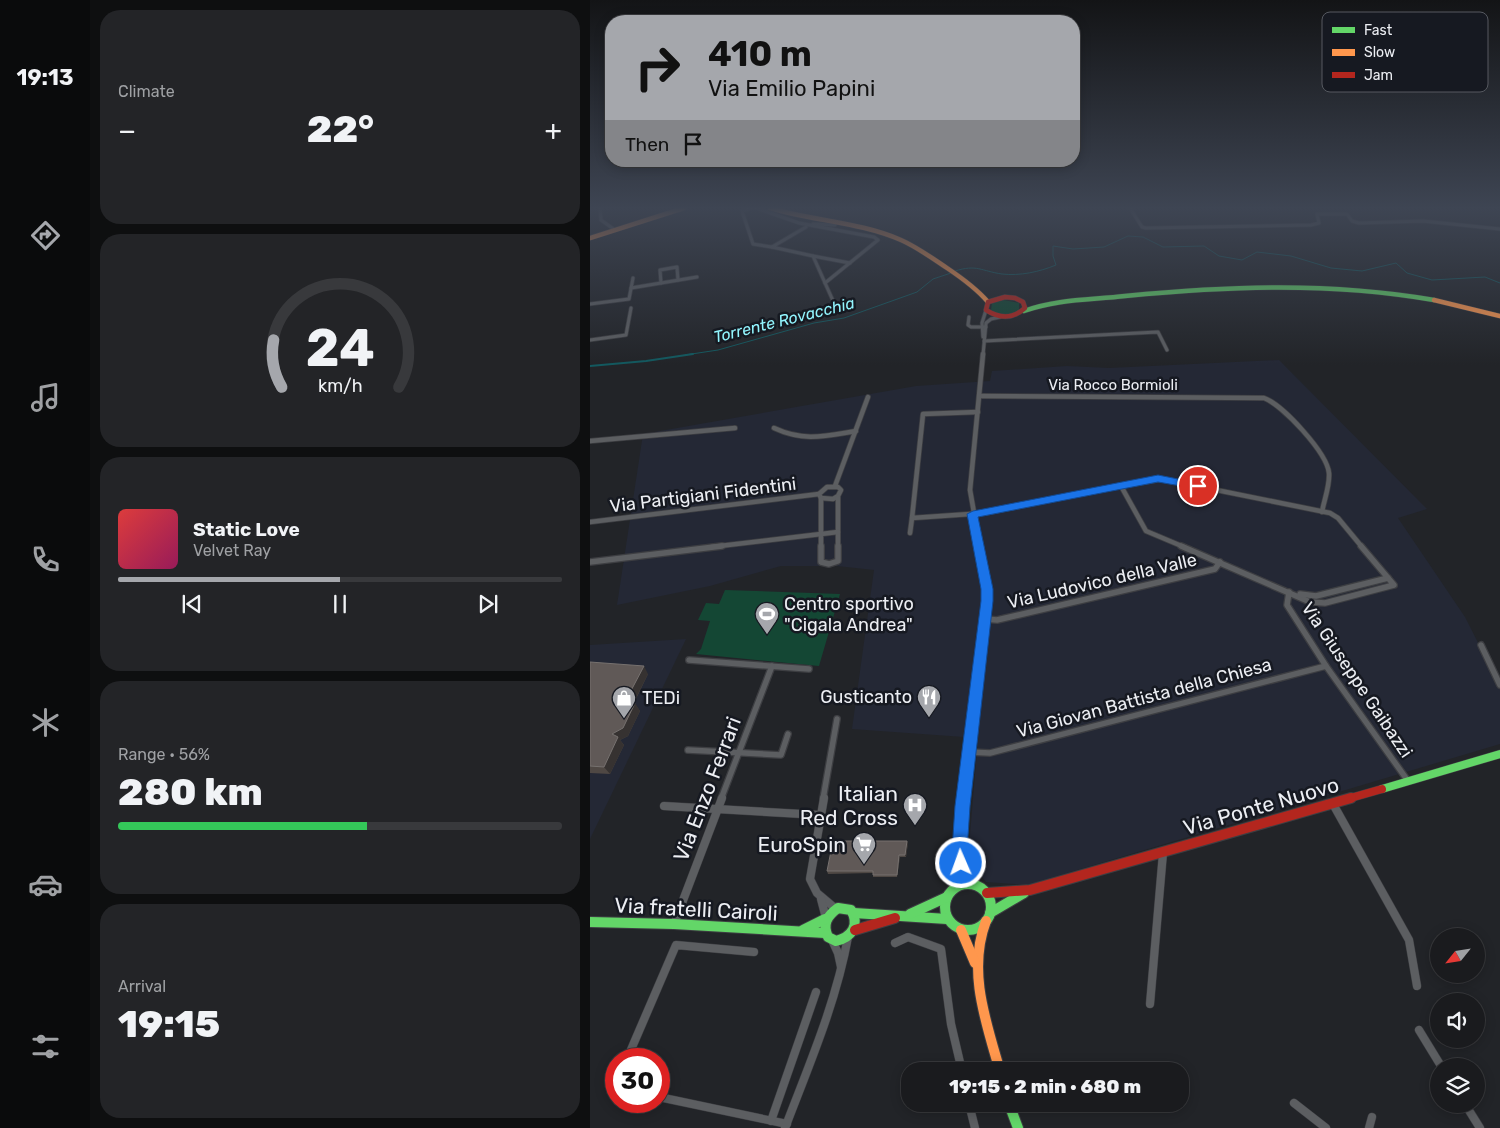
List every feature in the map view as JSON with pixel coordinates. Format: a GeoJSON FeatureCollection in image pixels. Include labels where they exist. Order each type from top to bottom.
{"type":"FeatureCollection","features":[{"type":"Feature","properties":{"kind":"street"},"geometry":{"type":"LineString","coordinates":[[815,261],[834,303]]}},
{"type":"Feature","properties":{"kind":"street"},"geometry":{"type":"LineString","coordinates":[[838,261],[850,263]]}},
{"type":"Feature","properties":{"kind":"street"},"geometry":{"type":"LineString","coordinates":[[825,283],[853,261]]}},
{"type":"Feature","properties":{"kind":"street"},"geometry":{"type":"LineString","coordinates":[[936,261],[992,296],[1033,303],[1057,303]]}},
{"type":"Feature","properties":{"kind":"street"},"geometry":{"type":"LineString","coordinates":[[661,283],[660,270],[677,267],[678,280]]}},
{"type":"Feature","properties":{"kind":"street"},"geometry":{"type":"LineString","coordinates":[[631,288],[696,277]]}},
{"type":"Feature","properties":{"kind":"street"},"geometry":{"type":"LineString","coordinates":[[590,304],[629,299],[632,278]]}},
{"type":"Feature","properties":{"kind":"street"},"geometry":{"type":"LineString","coordinates":[[974,286],[988,302]]}},
{"type":"Feature","properties":{"kind":"street"},"geometry":{"type":"LineString","coordinates":[[984,328],[989,320],[1011,317],[1033,307],[1057,303],[1246,286],[1334,286],[1368,289],[1424,298],[1500,316]]}},
{"type":"Feature","properties":{"kind":"street"},"geometry":{"type":"LineString","coordinates":[[988,302],[1005,297]]}},
{"type":"Feature","properties":{"kind":"street"},"geometry":{"type":"LineString","coordinates":[[1020,300],[1025,305],[1024,311]]}},
{"type":"Feature","properties":{"kind":"street"},"geometry":{"type":"LineString","coordinates":[[953,890],[960,851],[987,589],[970,490],[985,350],[984,328],[988,302]]}},
{"type":"Feature","properties":{"kind":"street"},"geometry":{"type":"LineString","coordinates":[[590,340],[626,335],[631,308]]}},
{"type":"Feature","properties":{"kind":"street"},"geometry":{"type":"LineString","coordinates":[[986,310],[1000,317]]}},
{"type":"Feature","properties":{"kind":"street"},"geometry":{"type":"LineString","coordinates":[[969,318],[969,326],[984,328]]}},
{"type":"Feature","properties":{"kind":"street"},"geometry":{"type":"LineString","coordinates":[[984,341],[1158,332],[1167,350]]}},
{"type":"Feature","properties":{"kind":"street","name":"Via Rocco Bormioli"},"geometry":{"type":"LineString","coordinates":[[980,396],[1260,397],[1272,401],[1321,455],[1329,472],[1322,512]]}},
{"type":"Feature","properties":{"kind":"street"},"geometry":{"type":"LineString","coordinates":[[835,486],[868,397]]}},
{"type":"Feature","properties":{"kind":"street"},"geometry":{"type":"LineString","coordinates":[[910,533],[923,414],[978,412]]}},
{"type":"Feature","properties":{"kind":"street"},"geometry":{"type":"LineString","coordinates":[[590,441],[675,435],[736,428]]}},
{"type":"Feature","properties":{"kind":"street"},"geometry":{"type":"LineString","coordinates":[[774,428],[788,436],[801,438],[824,437],[856,431]]}},
{"type":"Feature","properties":{"kind":"street"},"geometry":{"type":"LineString","coordinates":[[912,518],[973,514],[1162,479],[1322,512],[1338,518],[1394,585],[1325,603],[1310,602],[1289,592]]}},
{"type":"Feature","properties":{"kind":"street"},"geometry":{"type":"LineString","coordinates":[[835,486],[841,490],[838,496],[838,561],[829,564],[821,562],[820,496],[823,488],[835,486]]}},
{"type":"Feature","properties":{"kind":"street","name":"Via Giuseppe Gaibazzi"},"geometry":{"type":"LineString","coordinates":[[1121,486],[1146,531],[1289,592],[1288,605],[1326,666],[1408,781]]}},
{"type":"Feature","properties":{"kind":"street","name":"Via Partigiani Fidentini"},"geometry":{"type":"LineString","coordinates":[[590,522],[820,496],[829,500],[838,496]]}},
{"type":"Feature","properties":{"kind":"street"},"geometry":{"type":"LineString","coordinates":[[590,562],[838,532]]}},
{"type":"Feature","properties":{"kind":"street","name":"Via Ludovico della Valle"},"geometry":{"type":"LineString","coordinates":[[985,619],[998,620],[1215,569],[1220,562]]}},
{"type":"Feature","properties":{"kind":"street"},"geometry":{"type":"LineString","coordinates":[[1289,592],[1316,596],[1388,578]]}},
{"type":"Feature","properties":{"kind":"street"},"geometry":{"type":"LineString","coordinates":[[1481,644],[1500,685]]}},
{"type":"Feature","properties":{"kind":"street"},"geometry":{"type":"LineString","coordinates":[[689,660],[809,669]]}},
{"type":"Feature","properties":{"kind":"street","name":"Via Enzo Ferrari"},"geometry":{"type":"LineString","coordinates":[[674,924],[772,666]]}},
{"type":"Feature","properties":{"kind":"street","name":"Via Giovan Battista della Chiesa"},"geometry":{"type":"LineString","coordinates":[[969,752],[990,753],[1326,666]]}},
{"type":"Feature","properties":{"kind":"street"},"geometry":{"type":"LineString","coordinates":[[836,910],[815,892],[810,879],[837,719]]}},
{"type":"Feature","properties":{"kind":"street"},"geometry":{"type":"LineString","coordinates":[[688,750],[781,755],[788,734]]}},
{"type":"Feature","properties":{"kind":"street","name":"Via Ponte Nuovo"},"geometry":{"type":"LineString","coordinates":[[987,893],[1030,890],[1333,804],[1500,754]]}},
{"type":"Feature","properties":{"kind":"street"},"geometry":{"type":"LineString","coordinates":[[1333,804],[1409,940],[1418,986]]}},
{"type":"Feature","properties":{"kind":"street"},"geometry":{"type":"LineString","coordinates":[[664,806],[820,815]]}},
{"type":"Feature","properties":{"kind":"street"},"geometry":{"type":"LineString","coordinates":[[960,851],[962,868],[975,884],[987,893],[990,899],[990,913],[980,932],[977,950],[978,971],[998,1062]]}},
{"type":"Feature","properties":{"kind":"street"},"geometry":{"type":"LineString","coordinates":[[1150,1004],[1163,852]]}},
{"type":"Feature","properties":{"kind":"street"},"geometry":{"type":"LineString","coordinates":[[975,884],[960,886],[953,890],[947,898],[945,905],[947,919],[961,930],[975,929],[986,921]]}},
{"type":"Feature","properties":{"kind":"street","name":"Via Ponte Nuovo"},"geometry":{"type":"LineString","coordinates":[[990,913],[1030,890]]}},
{"type":"Feature","properties":{"kind":"street"},"geometry":{"type":"LineString","coordinates":[[832,940],[840,941],[848,937],[855,930],[905,915],[947,898]]}},
{"type":"Feature","properties":{"kind":"street"},"geometry":{"type":"LineString","coordinates":[[821,899],[826,919],[825,933],[832,940],[838,953],[842,970]]}},
{"type":"Feature","properties":{"kind":"street"},"geometry":{"type":"LineString","coordinates":[[826,919],[836,910],[847,908],[854,913],[947,919]]}},
{"type":"Feature","properties":{"kind":"street"},"geometry":{"type":"LineString","coordinates":[[854,913],[856,921],[855,930]]}},
{"type":"Feature","properties":{"kind":"street","name":"Via fratelli Cairoli"},"geometry":{"type":"LineString","coordinates":[[800,931],[826,919]]}},
{"type":"Feature","properties":{"kind":"street","name":"Via fratelli Cairoli"},"geometry":{"type":"LineString","coordinates":[[590,922],[674,924],[825,933]]}},
{"type":"Feature","properties":{"kind":"street"},"geometry":{"type":"LineString","coordinates":[[961,930],[978,971]]}},
{"type":"Feature","properties":{"kind":"street"},"geometry":{"type":"LineString","coordinates":[[670,1099],[772,1121],[786,1126],[825,1022],[842,970],[848,937]]}},
{"type":"Feature","properties":{"kind":"street"},"geometry":{"type":"LineString","coordinates":[[895,943],[908,937],[941,949],[951,1024],[960,1062]]}},
{"type":"Feature","properties":{"kind":"street"},"geometry":{"type":"LineString","coordinates":[[632,1048],[676,946],[754,952]]}},
{"type":"Feature","properties":{"kind":"street"},"geometry":{"type":"LineString","coordinates":[[772,1121],[816,992]]}},
{"type":"Feature","properties":{"kind":"street"},"geometry":{"type":"LineString","coordinates":[[1419,1030],[1437,1058]]}},
{"type":"Feature","properties":{"kind":"street"},"geometry":{"type":"LineString","coordinates":[[1294,1103],[1326,1128]]}},
{"type":"Feature","properties":{"kind":"street"},"geometry":{"type":"LineString","coordinates":[[971,1112],[975,1128]]}},
{"type":"Feature","properties":{"kind":"street"},"geometry":{"type":"LineString","coordinates":[[1012,1112],[1018,1128]]}},
{"type":"Feature","properties":{"kind":"street"},"geometry":{"type":"LineString","coordinates":[[1471,1113],[1480,1128]]}},
{"type":"Feature","properties":{"kind":"street"},"geometry":{"type":"LineString","coordinates":[[1369,1128],[1372,1117]]}},
{"type":"Feature","properties":{"kind":"shaded area"},"geometry":{"type":"Polygon","coordinates":[[[1279,360],[1427,509],[1398,518],[1465,617],[1500,686],[1500,744],[1027,885],[986,882],[968,859],[978,738],[852,729],[874,570],[837,566],[781,566],[710,586],[617,605],[643,434],[916,386],[990,381],[992,371],[1067,366],[1109,368],[1279,360]]]}},
{"type":"Feature","properties":{"kind":"shaded area"},"geometry":{"type":"Polygon","coordinates":[[[686,639],[590,839],[590,645],[686,639]]]}},
{"type":"Feature","properties":{"kind":"green space"},"geometry":{"type":"Polygon","coordinates":[[[1004,300],[1019,303],[1019,310],[1005,314],[991,310],[992,303],[1004,300]]]}},
{"type":"Feature","properties":{"kind":"green space","name":"Centro sportivo \"Cigala Andrea\""},"geometry":{"type":"Polygon","coordinates":[[[725,590],[840,594],[819,666],[696,654],[701,649],[710,621],[698,620],[706,603],[719,604],[725,590]]]}},
{"type":"Feature","properties":{"kind":"building"},"geometry":{"type":"Polygon","coordinates":[[[590,662],[644,666],[625,702],[635,703],[623,728],[612,734],[618,737],[604,767],[590,766],[590,662]]]}},
{"type":"Feature","properties":{"kind":"building","name":"EuroSpin"},"geometry":{"type":"Polygon","coordinates":[[[833,841],[907,841],[905,855],[899,855],[897,875],[873,875],[873,871],[827,871],[833,841]]]}},
{"type":"Feature","properties":{"kind":"waterway","name":"Torrente Rovacchia"},"geometry":{"type":"LineString","coordinates":[[955,271],[974,268],[1002,274],[1029,273],[1056,265],[1055,261]]}},
{"type":"Feature","properties":{"kind":"waterway","name":"Torrente Rovacchia"},"geometry":{"type":"LineString","coordinates":[[1306,261],[1331,268],[1362,271],[1396,263],[1407,273],[1432,280],[1485,277],[1500,283]]}},
{"type":"Feature","properties":{"kind":"waterway","name":"Torrente Rovacchia"},"geometry":{"type":"LineString","coordinates":[[685,355],[718,350],[814,323],[844,318],[917,292],[933,279],[951,273]]}},
{"type":"Feature","properties":{"kind":"waterway","name":"Torrente Rovacchia"},"geometry":{"type":"LineString","coordinates":[[590,366],[646,361],[693,354]]}},
{"type":"Feature","properties":{"kind":"traffic: fast"},"geometry":{"type":"LineString","coordinates":[[1024,311],[1046,304],[1070,301],[1236,287],[1316,286],[1395,293],[1434,300]]}},
{"type":"Feature","properties":{"kind":"traffic: fast"},"geometry":{"type":"LineString","coordinates":[[1382,789],[1500,754]]}},
{"type":"Feature","properties":{"kind":"traffic: fast"},"geometry":{"type":"LineString","coordinates":[[963,884],[973,884],[987,894],[991,907],[987,920],[981,926],[973,930],[963,930],[949,920],[945,912],[945,902],[955,888],[963,884]]}},
{"type":"Feature","properties":{"kind":"traffic: fast"},"geometry":{"type":"LineString","coordinates":[[990,913],[1024,893]]}},
{"type":"Feature","properties":{"kind":"traffic: fast"},"geometry":{"type":"LineString","coordinates":[[910,914],[947,897]]}},
{"type":"Feature","properties":{"kind":"traffic: fast"},"geometry":{"type":"LineString","coordinates":[[838,908],[851,910],[856,920],[851,934],[836,941],[828,937],[825,924],[828,917],[838,908]]}},
{"type":"Feature","properties":{"kind":"traffic: fast"},"geometry":{"type":"LineString","coordinates":[[854,913],[947,919]]}},
{"type":"Feature","properties":{"kind":"traffic: fast"},"geometry":{"type":"LineString","coordinates":[[803,930],[825,919]]}},
{"type":"Feature","properties":{"kind":"traffic: fast"},"geometry":{"type":"LineString","coordinates":[[590,922],[674,924],[825,933]]}},
{"type":"Feature","properties":{"kind":"traffic: fast"},"geometry":{"type":"LineString","coordinates":[[1012,1112],[1018,1128]]}},
{"type":"Feature","properties":{"kind":"traffic: slow"},"geometry":{"type":"LineString","coordinates":[[936,261],[975,288],[988,302]]}},
{"type":"Feature","properties":{"kind":"traffic: slow"},"geometry":{"type":"LineString","coordinates":[[1434,300],[1500,316]]}},
{"type":"Feature","properties":{"kind":"traffic: slow"},"geometry":{"type":"LineString","coordinates":[[986,921],[980,938],[977,956],[978,976],[984,1016],[997,1062]]}},
{"type":"Feature","properties":{"kind":"traffic: slow"},"geometry":{"type":"LineString","coordinates":[[961,930],[975,963]]}},
{"type":"Feature","properties":{"kind":"traffic: jam"},"geometry":{"type":"LineString","coordinates":[[1005,297],[1015,298],[1023,302],[1025,308],[1016,315],[1006,317],[986,310],[988,302],[1005,297]]}},
{"type":"Feature","properties":{"kind":"traffic: jam"},"geometry":{"type":"LineString","coordinates":[[987,893],[1030,890],[1382,789]]}},
{"type":"Feature","properties":{"kind":"traffic: jam"},"geometry":{"type":"LineString","coordinates":[[855,930],[895,918]]}},
{"type":"Feature","properties":{"kind":"place","name":"Centro sportivo \"Cigala Andrea\""},"geometry":{"type":"Point","coordinates":[767,635]}},
{"type":"Feature","properties":{"kind":"place","name":"Gusticanto"},"geometry":{"type":"Point","coordinates":[929,718]}},
{"type":"Feature","properties":{"kind":"place","name":"TEDi"},"geometry":{"type":"Point","coordinates":[624,719]}},
{"type":"Feature","properties":{"kind":"place","name":"Italian Red Cross"},"geometry":{"type":"Point","coordinates":[915,826]}},
{"type":"Feature","properties":{"kind":"place","name":"EuroSpin"},"geometry":{"type":"Point","coordinates":[864,865]}},
{"type":"Feature","properties":{"kind":"route"},"geometry":{"type":"LineString","coordinates":[[961,863],[962,806],[987,601],[987,589],[973,514],[1158,479],[1198,486]]}}]}
